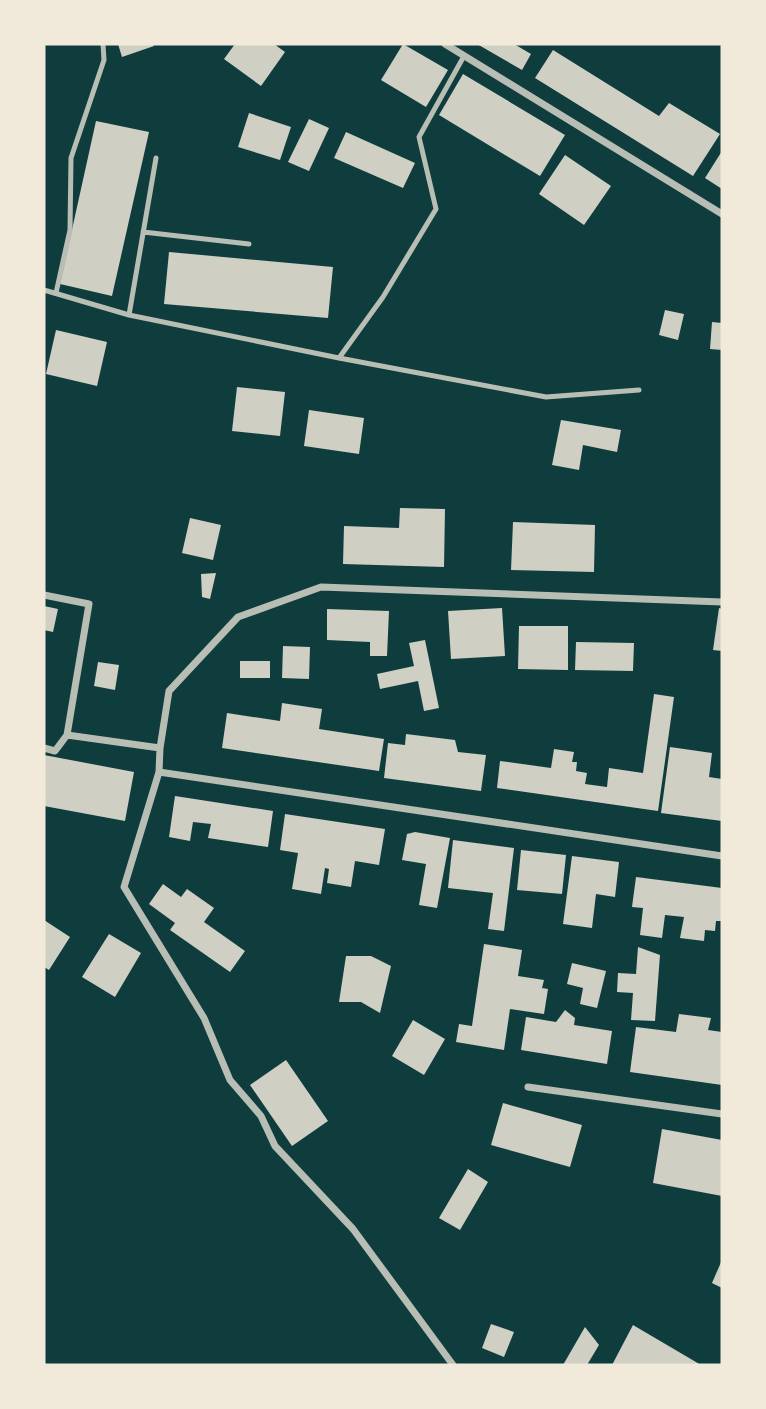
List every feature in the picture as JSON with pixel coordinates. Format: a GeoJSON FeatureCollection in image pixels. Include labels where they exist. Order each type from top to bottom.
{"type":"FeatureCollection","features":[{"type":"Feature","properties":{"kind":"street"},"geometry":{"type":"LineString","coordinates":[[445,44],[722,214]]}},
{"type":"Feature","properties":{"kind":"street"},"geometry":{"type":"LineString","coordinates":[[453,1365],[353,1229],[275,1146],[261,1116],[230,1080],[204,1018],[124,887],[159,772],[169,691],[239,617],[321,587],[722,602]]}},
{"type":"Feature","properties":{"kind":"street"},"geometry":{"type":"LineString","coordinates":[[44,595],[89,604],[67,735],[55,751],[44,748]]}},
{"type":"Feature","properties":{"kind":"street"},"geometry":{"type":"LineString","coordinates":[[67,735],[160,748]]}},
{"type":"Feature","properties":{"kind":"street"},"geometry":{"type":"LineString","coordinates":[[159,772],[722,856]]}},
{"type":"Feature","properties":{"kind":"street"},"geometry":{"type":"LineString","coordinates":[[528,1087],[722,1114]]}},
{"type":"Feature","properties":{"kind":"lane"},"geometry":{"type":"LineString","coordinates":[[56,293],[70,230],[71,158],[104,60],[103,44]]}},
{"type":"Feature","properties":{"kind":"lane"},"geometry":{"type":"LineString","coordinates":[[339,358],[383,297],[436,209],[419,137],[464,55]]}},
{"type":"Feature","properties":{"kind":"lane"},"geometry":{"type":"LineString","coordinates":[[129,315],[156,158]]}},
{"type":"Feature","properties":{"kind":"lane"},"geometry":{"type":"LineString","coordinates":[[143,232],[249,244]]}},
{"type":"Feature","properties":{"kind":"lane"},"geometry":{"type":"LineString","coordinates":[[44,290],[129,315],[546,397],[639,390]]}},
{"type":"Feature","properties":{"kind":"building"},"geometry":{"type":"Polygon","coordinates":[[[118,44],[153,44],[154,46],[122,57],[118,44]]]}},
{"type":"Feature","properties":{"kind":"building"},"geometry":{"type":"Polygon","coordinates":[[[235,44],[274,44],[285,52],[261,86],[224,59],[235,44]]]}},
{"type":"Feature","properties":{"kind":"building"},"geometry":{"type":"Polygon","coordinates":[[[403,44],[448,70],[426,107],[381,80],[403,44]]]}},
{"type":"Feature","properties":{"kind":"building"},"geometry":{"type":"Polygon","coordinates":[[[477,44],[514,44],[531,54],[522,70],[477,44]]]}},
{"type":"Feature","properties":{"kind":"building"},"geometry":{"type":"Polygon","coordinates":[[[553,50],[659,116],[669,103],[720,134],[693,176],[535,78],[553,50]]]}},
{"type":"Feature","properties":{"kind":"building"},"geometry":{"type":"Polygon","coordinates":[[[463,74],[565,135],[540,176],[439,115],[463,74]]]}},
{"type":"Feature","properties":{"kind":"building"},"geometry":{"type":"Polygon","coordinates":[[[249,113],[291,127],[280,160],[238,147],[249,113]]]}},
{"type":"Feature","properties":{"kind":"building"},"geometry":{"type":"Polygon","coordinates":[[[309,119],[329,128],[309,171],[288,162],[309,119]]]}},
{"type":"Feature","properties":{"kind":"building"},"geometry":{"type":"Polygon","coordinates":[[[96,121],[149,132],[112,296],[60,284],[96,121]]]}},
{"type":"Feature","properties":{"kind":"building"},"geometry":{"type":"Polygon","coordinates":[[[346,132],[415,163],[403,188],[334,158],[346,132]]]}},
{"type":"Feature","properties":{"kind":"building"},"geometry":{"type":"Polygon","coordinates":[[[722,151],[722,189],[705,178],[722,151]]]}},
{"type":"Feature","properties":{"kind":"building"},"geometry":{"type":"Polygon","coordinates":[[[565,155],[611,186],[584,225],[539,194],[565,155]]]}},
{"type":"Feature","properties":{"kind":"building"},"geometry":{"type":"Polygon","coordinates":[[[169,252],[333,267],[328,318],[164,304],[169,252]]]}},
{"type":"Feature","properties":{"kind":"building"},"geometry":{"type":"Polygon","coordinates":[[[665,310],[684,314],[678,340],[659,335],[665,310]]]}},
{"type":"Feature","properties":{"kind":"building"},"geometry":{"type":"Polygon","coordinates":[[[712,322],[722,323],[722,350],[710,349],[712,322]]]}},
{"type":"Feature","properties":{"kind":"building"},"geometry":{"type":"Polygon","coordinates":[[[56,330],[107,342],[97,386],[46,374],[56,330]]]}},
{"type":"Feature","properties":{"kind":"building"},"geometry":{"type":"Polygon","coordinates":[[[237,387],[285,392],[280,436],[232,431],[237,387]]]}},
{"type":"Feature","properties":{"kind":"building"},"geometry":{"type":"Polygon","coordinates":[[[309,410],[364,418],[359,454],[304,446],[309,410]]]}},
{"type":"Feature","properties":{"kind":"building"},"geometry":{"type":"Polygon","coordinates":[[[561,420],[621,430],[617,452],[583,445],[579,470],[552,465],[561,420]]]}},
{"type":"Feature","properties":{"kind":"building"},"geometry":{"type":"Polygon","coordinates":[[[400,508],[445,509],[444,567],[343,564],[344,526],[399,528],[400,508]]]}},
{"type":"Feature","properties":{"kind":"building"},"geometry":{"type":"Polygon","coordinates":[[[190,518],[221,525],[213,560],[182,553],[190,518]]]}},
{"type":"Feature","properties":{"kind":"building"},"geometry":{"type":"Polygon","coordinates":[[[513,522],[595,525],[594,572],[511,570],[513,522]]]}},
{"type":"Feature","properties":{"kind":"building"},"geometry":{"type":"Polygon","coordinates":[[[216,573],[210,599],[202,597],[201,574],[216,573]]]}},
{"type":"Feature","properties":{"kind":"building"},"geometry":{"type":"Polygon","coordinates":[[[44,606],[58,609],[53,632],[44,630],[44,606]]]}},
{"type":"Feature","properties":{"kind":"building"},"geometry":{"type":"Polygon","coordinates":[[[502,608],[505,656],[451,659],[448,611],[502,608]]]}},
{"type":"Feature","properties":{"kind":"building"},"geometry":{"type":"Polygon","coordinates":[[[719,608],[722,609],[722,651],[713,650],[719,608]]]}},
{"type":"Feature","properties":{"kind":"building"},"geometry":{"type":"Polygon","coordinates":[[[327,609],[389,611],[387,656],[370,656],[370,642],[327,640],[327,609]]]}},
{"type":"Feature","properties":{"kind":"building"},"geometry":{"type":"Polygon","coordinates":[[[519,626],[568,626],[568,670],[518,669],[519,626]]]}},
{"type":"Feature","properties":{"kind":"building"},"geometry":{"type":"Polygon","coordinates":[[[425,640],[439,708],[424,711],[418,681],[380,689],[377,674],[414,666],[409,643],[425,640]]]}},
{"type":"Feature","properties":{"kind":"building"},"geometry":{"type":"Polygon","coordinates":[[[576,642],[634,643],[633,671],[575,670],[576,642]]]}},
{"type":"Feature","properties":{"kind":"building"},"geometry":{"type":"Polygon","coordinates":[[[283,646],[310,647],[309,679],[282,678],[283,646]]]}},
{"type":"Feature","properties":{"kind":"building"},"geometry":{"type":"Polygon","coordinates":[[[240,661],[270,661],[270,678],[240,678],[240,661]]]}},
{"type":"Feature","properties":{"kind":"building"},"geometry":{"type":"Polygon","coordinates":[[[98,662],[119,665],[115,690],[94,686],[98,662]]]}},
{"type":"Feature","properties":{"kind":"building"},"geometry":{"type":"Polygon","coordinates":[[[654,694],[674,697],[658,811],[497,788],[500,761],[551,768],[554,749],[574,752],[572,762],[577,762],[576,771],[587,773],[585,784],[607,787],[609,768],[643,773],[654,694]]]}},
{"type":"Feature","properties":{"kind":"building"},"geometry":{"type":"Polygon","coordinates":[[[282,703],[322,709],[319,729],[384,739],[379,771],[222,748],[227,713],[280,721],[282,703]]]}},
{"type":"Feature","properties":{"kind":"building"},"geometry":{"type":"Polygon","coordinates":[[[406,734],[455,740],[458,752],[486,755],[481,791],[384,778],[388,743],[405,745],[406,734]]]}},
{"type":"Feature","properties":{"kind":"building"},"geometry":{"type":"Polygon","coordinates":[[[670,747],[712,753],[709,777],[722,779],[722,821],[661,813],[670,747]]]}},
{"type":"Feature","properties":{"kind":"building"},"geometry":{"type":"Polygon","coordinates":[[[44,755],[134,772],[125,821],[44,806],[44,755]]]}},
{"type":"Feature","properties":{"kind":"building"},"geometry":{"type":"Polygon","coordinates":[[[175,796],[273,811],[268,847],[208,838],[211,824],[193,822],[190,841],[169,837],[175,796]]]}},
{"type":"Feature","properties":{"kind":"building"},"geometry":{"type":"Polygon","coordinates":[[[285,814],[385,829],[379,865],[355,861],[351,887],[327,883],[329,869],[325,868],[321,894],[292,889],[298,853],[280,850],[285,814]]]}},
{"type":"Feature","properties":{"kind":"building"},"geometry":{"type":"Polygon","coordinates":[[[415,832],[450,838],[437,908],[419,905],[426,864],[402,860],[407,834],[415,832]]]}},
{"type":"Feature","properties":{"kind":"building"},"geometry":{"type":"Polygon","coordinates":[[[453,840],[514,848],[504,931],[488,929],[493,893],[448,888],[453,840]]]}},
{"type":"Feature","properties":{"kind":"building"},"geometry":{"type":"Polygon","coordinates":[[[521,850],[566,855],[562,894],[517,890],[521,850]]]}},
{"type":"Feature","properties":{"kind":"building"},"geometry":{"type":"Polygon","coordinates":[[[572,856],[619,862],[615,897],[596,894],[592,928],[563,924],[572,856]]]}},
{"type":"Feature","properties":{"kind":"building"},"geometry":{"type":"Polygon","coordinates":[[[636,877],[722,888],[722,921],[716,921],[715,931],[705,930],[704,941],[680,938],[684,917],[665,915],[662,938],[640,935],[643,908],[632,907],[636,877]]]}},
{"type":"Feature","properties":{"kind":"building"},"geometry":{"type":"Polygon","coordinates":[[[163,884],[181,897],[187,889],[214,908],[204,922],[245,951],[230,972],[170,930],[175,923],[149,904],[163,884]]]}},
{"type":"Feature","properties":{"kind":"building"},"geometry":{"type":"Polygon","coordinates":[[[44,920],[70,937],[49,970],[44,967],[44,920]]]}},
{"type":"Feature","properties":{"kind":"building"},"geometry":{"type":"Polygon","coordinates":[[[109,934],[141,953],[115,997],[82,977],[109,934]]]}},
{"type":"Feature","properties":{"kind":"building"},"geometry":{"type":"Polygon","coordinates":[[[484,944],[522,950],[518,976],[544,980],[542,988],[548,989],[544,1014],[510,1009],[504,1050],[456,1042],[459,1024],[472,1026],[484,944]]]}},
{"type":"Feature","properties":{"kind":"building"},"geometry":{"type":"Polygon","coordinates":[[[638,947],[660,955],[655,1021],[631,1020],[633,993],[617,992],[618,973],[636,974],[638,947]]]}},
{"type":"Feature","properties":{"kind":"building"},"geometry":{"type":"Polygon","coordinates":[[[346,956],[371,956],[391,966],[380,1013],[361,1002],[339,1002],[346,956]]]}},
{"type":"Feature","properties":{"kind":"building"},"geometry":{"type":"Polygon","coordinates":[[[572,963],[606,971],[597,1008],[580,1004],[583,988],[567,984],[572,963]]]}},
{"type":"Feature","properties":{"kind":"building"},"geometry":{"type":"Polygon","coordinates":[[[565,1010],[575,1018],[574,1025],[612,1031],[607,1064],[521,1050],[526,1017],[556,1022],[565,1010]]]}},
{"type":"Feature","properties":{"kind":"building"},"geometry":{"type":"Polygon","coordinates":[[[679,1014],[711,1018],[708,1030],[722,1032],[722,1085],[630,1072],[636,1027],[676,1032],[679,1014]]]}},
{"type":"Feature","properties":{"kind":"building"},"geometry":{"type":"Polygon","coordinates":[[[413,1020],[445,1039],[424,1075],[392,1056],[413,1020]]]}},
{"type":"Feature","properties":{"kind":"building"},"geometry":{"type":"Polygon","coordinates":[[[286,1060],[328,1121],[292,1146],[250,1085],[286,1060]]]}},
{"type":"Feature","properties":{"kind":"building"},"geometry":{"type":"Polygon","coordinates":[[[503,1103],[582,1125],[570,1167],[491,1145],[503,1103]]]}},
{"type":"Feature","properties":{"kind":"building"},"geometry":{"type":"Polygon","coordinates":[[[662,1129],[722,1140],[722,1196],[653,1183],[662,1129]]]}},
{"type":"Feature","properties":{"kind":"building"},"geometry":{"type":"Polygon","coordinates":[[[468,1169],[488,1182],[460,1230],[439,1218],[468,1169]]]}},
{"type":"Feature","properties":{"kind":"building"},"geometry":{"type":"Polygon","coordinates":[[[722,1260],[722,1288],[712,1283],[722,1260]]]}},
{"type":"Feature","properties":{"kind":"building"},"geometry":{"type":"Polygon","coordinates":[[[491,1324],[514,1332],[504,1357],[482,1348],[491,1324]]]}},
{"type":"Feature","properties":{"kind":"building"},"geometry":{"type":"Polygon","coordinates":[[[633,1325],[701,1365],[612,1365],[633,1325]]]}},
{"type":"Feature","properties":{"kind":"building"},"geometry":{"type":"Polygon","coordinates":[[[585,1327],[599,1345],[587,1365],[563,1365],[585,1327]]]}}]}
